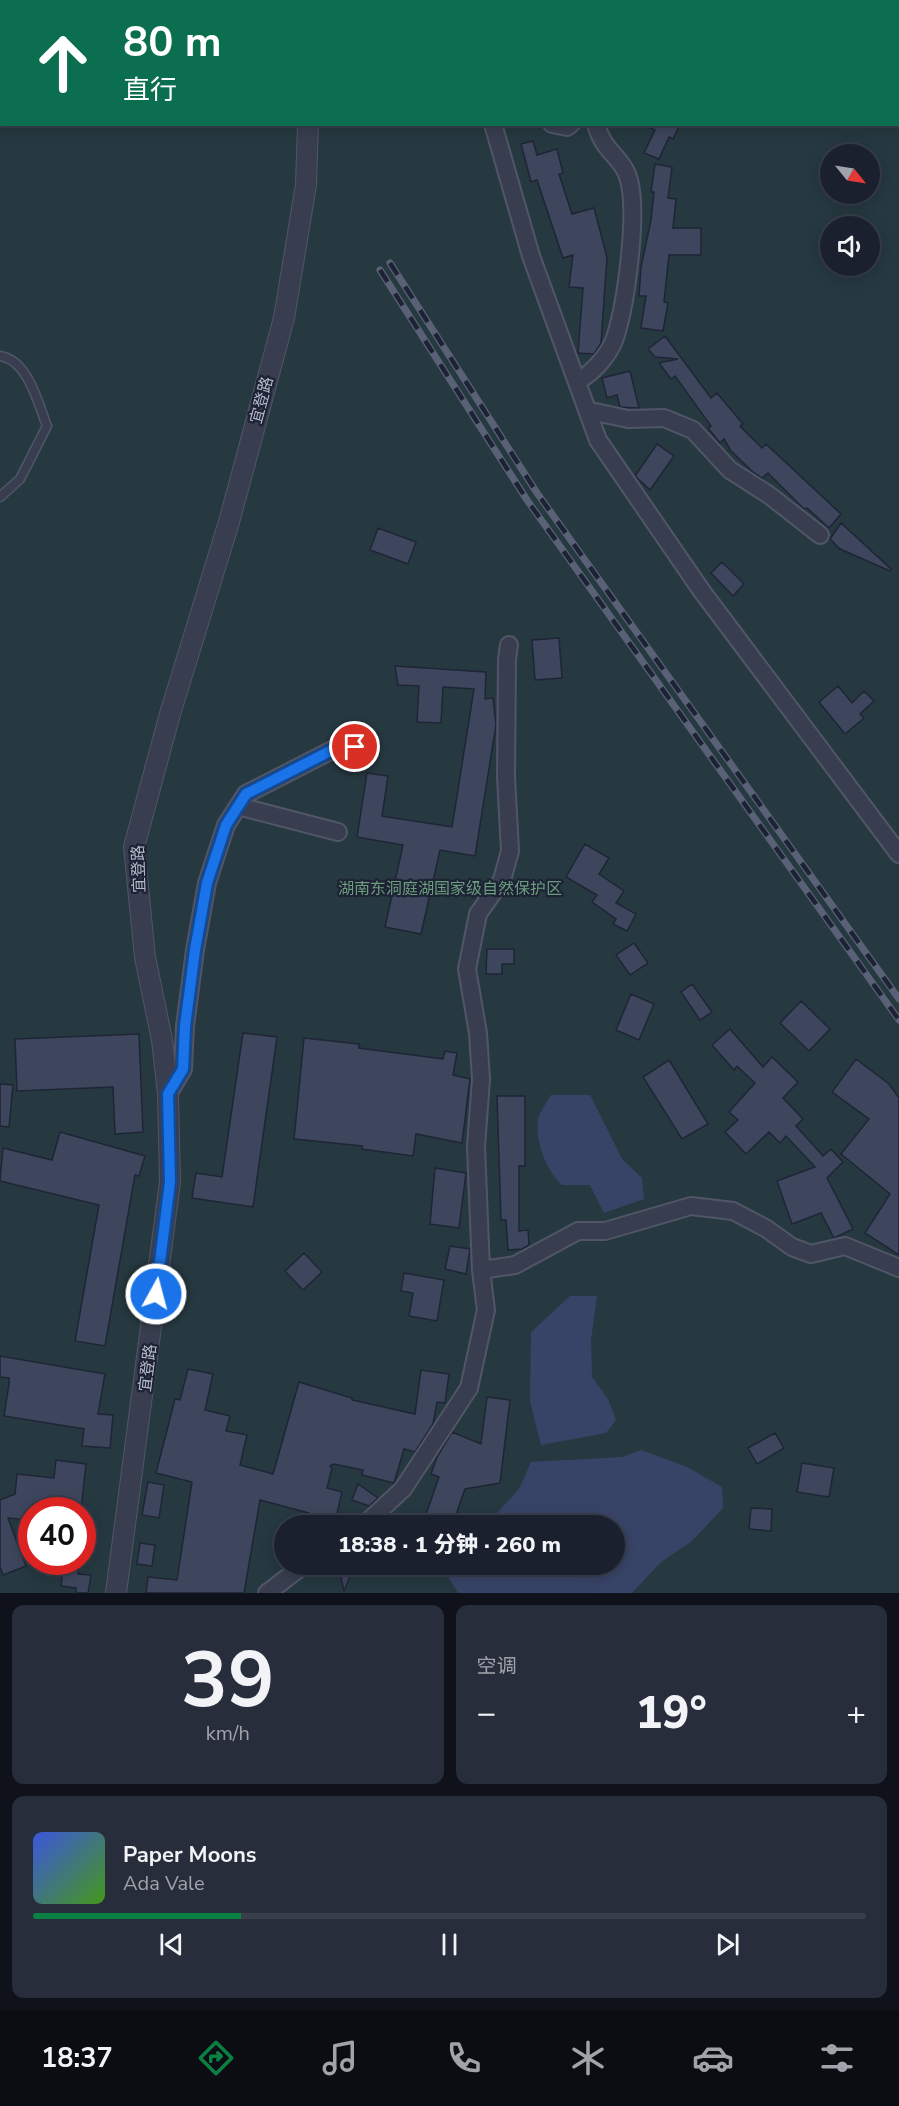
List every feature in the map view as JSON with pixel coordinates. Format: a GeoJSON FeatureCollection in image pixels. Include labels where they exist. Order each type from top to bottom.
{"type":"FeatureCollection","features":[{"type":"Feature","properties":{"kind":"street","name":"宜登路"},"geometry":{"type":"LineString","coordinates":[[116,1593],[170,1182],[168,1094],[162,1040],[145,957],[134,848],[170,714],[228,522],[284,318],[305,196],[308,126]]}},
{"type":"Feature","properties":{"kind":"street"},"geometry":{"type":"LineString","coordinates":[[494,126],[531,256],[598,440],[701,590],[899,854]]}},
{"type":"Feature","properties":{"kind":"street"},"geometry":{"type":"LineString","coordinates":[[577,381],[590,375],[614,339],[628,266],[633,208],[627,174],[601,141],[597,126]]}},
{"type":"Feature","properties":{"kind":"street"},"geometry":{"type":"LineString","coordinates":[[595,412],[628,419],[664,418],[693,430],[730,470],[769,495],[820,535]]}},
{"type":"Feature","properties":{"kind":"street"},"geometry":{"type":"LineString","coordinates":[[375,1515],[403,1489],[469,1388],[486,1310],[481,1270],[476,1147],[481,1079],[478,1034],[467,969],[478,914],[502,880],[510,851],[506,765],[509,645]]}},
{"type":"Feature","properties":{"kind":"street"},"geometry":{"type":"LineString","coordinates":[[168,1094],[183,1069],[191,982],[207,883],[226,825],[246,794],[280,774],[342,745],[355,747]]}},
{"type":"Feature","properties":{"kind":"street"},"geometry":{"type":"LineString","coordinates":[[238,806],[338,832]]}},
{"type":"Feature","properties":{"kind":"street"},"geometry":{"type":"LineString","coordinates":[[481,1270],[514,1265],[578,1231],[605,1231],[691,1206],[733,1210],[767,1228],[792,1246],[811,1254],[845,1246],[899,1268]]}},
{"type":"Feature","properties":{"kind":"street"},"geometry":{"type":"LineString","coordinates":[[267,1593],[291,1575]]}},
{"type":"Feature","properties":{"kind":"lane"},"geometry":{"type":"LineString","coordinates":[[0,356],[9,357],[26,375],[47,426],[20,479],[0,496]]}},
{"type":"Feature","properties":{"kind":"green space","name":"湖南东洞庭湖国家级自然保护区"},"geometry":{"type":"Polygon","coordinates":[[[0,126],[899,126],[899,1593],[0,1593],[0,126]]]}},
{"type":"Feature","properties":{"kind":"water"},"geometry":{"type":"Polygon","coordinates":[[[551,1095],[590,1095],[622,1159],[642,1178],[644,1199],[604,1213],[590,1185],[562,1185],[547,1164],[538,1138],[538,1120],[551,1095]]]}},
{"type":"Feature","properties":{"kind":"water"},"geometry":{"type":"Polygon","coordinates":[[[570,1296],[597,1296],[591,1340],[592,1377],[608,1399],[616,1420],[606,1433],[541,1445],[530,1401],[531,1332],[570,1296]]]}},
{"type":"Feature","properties":{"kind":"water"},"geometry":{"type":"Polygon","coordinates":[[[641,1450],[687,1467],[722,1487],[723,1508],[692,1541],[661,1562],[632,1593],[458,1593],[447,1575],[625,1575],[625,1515],[495,1515],[519,1489],[531,1462],[623,1457],[641,1450]]]}},
{"type":"Feature","properties":{"kind":"building"},"geometry":{"type":"Polygon","coordinates":[[[647,126],[679,126],[673,139],[669,137],[659,159],[644,153],[655,130],[647,126]]]}},
{"type":"Feature","properties":{"kind":"building"},"geometry":{"type":"Polygon","coordinates":[[[533,141],[537,155],[557,149],[563,173],[559,174],[572,214],[594,208],[607,257],[601,343],[594,354],[578,353],[583,288],[569,287],[573,255],[563,258],[537,180],[531,182],[521,144],[533,141]]]}},
{"type":"Feature","properties":{"kind":"building"},"geometry":{"type":"Polygon","coordinates":[[[655,164],[672,167],[668,198],[676,199],[673,228],[701,228],[701,255],[669,255],[664,302],[668,303],[663,331],[641,328],[646,296],[639,296],[641,267],[651,220],[654,192],[651,192],[655,164]]]}},
{"type":"Feature","properties":{"kind":"building"},"geometry":{"type":"Polygon","coordinates":[[[665,336],[711,398],[717,393],[743,424],[740,426],[762,448],[766,444],[841,514],[829,528],[807,508],[804,509],[768,473],[762,478],[731,451],[724,439],[720,443],[708,428],[711,426],[675,376],[671,379],[659,363],[678,359],[655,357],[648,349],[665,336]]]}},
{"type":"Feature","properties":{"kind":"building"},"geometry":{"type":"Polygon","coordinates":[[[630,371],[639,408],[620,407],[617,395],[607,398],[602,378],[630,371]]]}},
{"type":"Feature","properties":{"kind":"building"},"geometry":{"type":"Polygon","coordinates":[[[657,444],[674,456],[650,490],[635,476],[657,444]]]}},
{"type":"Feature","properties":{"kind":"building"},"geometry":{"type":"Polygon","coordinates":[[[841,523],[891,569],[890,571],[840,549],[830,539],[841,523]]]}},
{"type":"Feature","properties":{"kind":"building"},"geometry":{"type":"Polygon","coordinates":[[[378,528],[416,542],[408,564],[370,550],[378,528]]]}},
{"type":"Feature","properties":{"kind":"building"},"geometry":{"type":"Polygon","coordinates":[[[722,562],[744,584],[733,596],[711,573],[722,562]]]}},
{"type":"Feature","properties":{"kind":"building"},"geometry":{"type":"Polygon","coordinates":[[[559,638],[562,678],[535,680],[532,640],[559,638]]]}},
{"type":"Feature","properties":{"kind":"building"},"geometry":{"type":"Polygon","coordinates":[[[395,666],[486,672],[485,699],[493,698],[496,725],[475,856],[440,850],[421,934],[385,927],[403,845],[357,837],[367,773],[388,776],[382,816],[452,827],[474,689],[443,687],[441,723],[417,722],[419,686],[398,685],[395,666]]]}},
{"type":"Feature","properties":{"kind":"building"},"geometry":{"type":"Polygon","coordinates":[[[838,686],[852,703],[864,691],[874,701],[860,714],[864,718],[845,734],[819,702],[838,686]]]}},
{"type":"Feature","properties":{"kind":"building"},"geometry":{"type":"Polygon","coordinates":[[[585,844],[609,858],[599,874],[624,891],[616,903],[636,914],[627,931],[613,924],[616,919],[592,902],[597,895],[566,877],[585,844]]]}},
{"type":"Feature","properties":{"kind":"building"},"geometry":{"type":"Polygon","coordinates":[[[634,943],[648,963],[630,975],[616,955],[634,943]]]}},
{"type":"Feature","properties":{"kind":"building"},"geometry":{"type":"Polygon","coordinates":[[[487,949],[514,949],[514,964],[502,964],[502,974],[486,974],[487,949]]]}},
{"type":"Feature","properties":{"kind":"building"},"geometry":{"type":"Polygon","coordinates":[[[692,984],[712,1012],[700,1020],[681,992],[692,984]]]}},
{"type":"Feature","properties":{"kind":"building"},"geometry":{"type":"Polygon","coordinates":[[[631,994],[654,1004],[639,1040],[616,1030],[631,994]]]}},
{"type":"Feature","properties":{"kind":"building"},"geometry":{"type":"Polygon","coordinates":[[[801,1001],[830,1029],[809,1051],[780,1023],[801,1001]]]}},
{"type":"Feature","properties":{"kind":"building"},"geometry":{"type":"Polygon","coordinates":[[[730,1029],[763,1067],[772,1057],[798,1082],[783,1098],[803,1119],[796,1126],[823,1156],[831,1149],[843,1162],[827,1178],[853,1229],[834,1238],[821,1213],[792,1224],[777,1181],[815,1167],[786,1136],[780,1143],[769,1132],[746,1154],[725,1132],[738,1120],[729,1112],[755,1083],[737,1066],[734,1070],[712,1045],[730,1029]]]}},
{"type":"Feature","properties":{"kind":"building"},"geometry":{"type":"Polygon","coordinates":[[[243,1033],[277,1037],[253,1207],[192,1198],[196,1173],[222,1177],[243,1033]]]}},
{"type":"Feature","properties":{"kind":"building"},"geometry":{"type":"Polygon","coordinates":[[[139,1034],[143,1132],[115,1134],[113,1087],[17,1091],[15,1039],[139,1034]]]}},
{"type":"Feature","properties":{"kind":"building"},"geometry":{"type":"Polygon","coordinates":[[[304,1038],[359,1044],[359,1048],[443,1059],[445,1051],[457,1053],[453,1075],[470,1079],[462,1143],[416,1134],[413,1156],[362,1149],[362,1146],[294,1139],[304,1038]]]}},
{"type":"Feature","properties":{"kind":"building"},"geometry":{"type":"Polygon","coordinates":[[[856,1059],[889,1084],[899,1098],[899,1255],[865,1233],[890,1194],[841,1154],[869,1119],[832,1092],[856,1059]]]}},
{"type":"Feature","properties":{"kind":"building"},"geometry":{"type":"Polygon","coordinates":[[[669,1060],[708,1124],[682,1139],[643,1077],[669,1060]]]}},
{"type":"Feature","properties":{"kind":"building"},"geometry":{"type":"Polygon","coordinates":[[[0,1084],[13,1085],[9,1127],[0,1126],[0,1084]]]}},
{"type":"Feature","properties":{"kind":"building"},"geometry":{"type":"Polygon","coordinates":[[[497,1096],[525,1096],[525,1166],[519,1166],[519,1231],[528,1230],[529,1245],[522,1249],[508,1250],[506,1220],[501,1220],[497,1096]]]}},
{"type":"Feature","properties":{"kind":"building"},"geometry":{"type":"Polygon","coordinates":[[[60,1132],[145,1156],[139,1176],[135,1175],[105,1346],[75,1341],[99,1205],[0,1181],[3,1148],[52,1160],[60,1132]]]}},
{"type":"Feature","properties":{"kind":"building"},"geometry":{"type":"Polygon","coordinates":[[[435,1168],[466,1173],[459,1228],[430,1224],[435,1168]]]}},
{"type":"Feature","properties":{"kind":"building"},"geometry":{"type":"Polygon","coordinates":[[[450,1246],[470,1249],[466,1274],[445,1269],[450,1246]]]}},
{"type":"Feature","properties":{"kind":"building"},"geometry":{"type":"Polygon","coordinates":[[[304,1253],[322,1272],[303,1290],[285,1271],[304,1253]]]}},
{"type":"Feature","properties":{"kind":"building"},"geometry":{"type":"Polygon","coordinates":[[[404,1273],[444,1280],[437,1321],[409,1316],[413,1293],[401,1291],[404,1273]]]}},
{"type":"Feature","properties":{"kind":"building"},"geometry":{"type":"Polygon","coordinates":[[[0,1356],[105,1374],[98,1414],[113,1415],[110,1448],[82,1446],[84,1429],[4,1416],[9,1378],[0,1377],[0,1356]]]}},
{"type":"Feature","properties":{"kind":"building"},"geometry":{"type":"Polygon","coordinates":[[[188,1369],[213,1374],[205,1410],[230,1416],[226,1431],[247,1435],[240,1465],[273,1474],[299,1382],[352,1398],[352,1400],[415,1414],[421,1370],[449,1374],[445,1403],[437,1402],[433,1424],[415,1452],[404,1449],[394,1483],[362,1475],[363,1470],[334,1464],[330,1466],[332,1468],[327,1488],[342,1492],[337,1515],[309,1515],[309,1513],[260,1500],[244,1593],[146,1593],[148,1577],[177,1580],[192,1482],[156,1473],[175,1399],[180,1400],[188,1369]]]}},
{"type":"Feature","properties":{"kind":"building"},"geometry":{"type":"Polygon","coordinates":[[[487,1397],[510,1400],[500,1483],[465,1489],[456,1515],[426,1515],[439,1477],[431,1474],[437,1457],[452,1432],[481,1444],[487,1397]]]}},
{"type":"Feature","properties":{"kind":"building"},"geometry":{"type":"Polygon","coordinates":[[[775,1433],[784,1448],[757,1464],[748,1448],[775,1433]]]}},
{"type":"Feature","properties":{"kind":"building"},"geometry":{"type":"Polygon","coordinates":[[[56,1460],[86,1464],[82,1497],[18,1497],[18,1519],[8,1518],[18,1545],[18,1569],[3,1575],[0,1567],[0,1500],[15,1494],[17,1474],[54,1478],[56,1460]]]}},
{"type":"Feature","properties":{"kind":"building"},"geometry":{"type":"Polygon","coordinates":[[[802,1463],[834,1468],[829,1497],[797,1492],[802,1463]]]}},
{"type":"Feature","properties":{"kind":"building"},"geometry":{"type":"Polygon","coordinates":[[[148,1482],[164,1485],[159,1518],[142,1515],[148,1482]]]}},
{"type":"Feature","properties":{"kind":"building"},"geometry":{"type":"Polygon","coordinates":[[[358,1484],[378,1498],[369,1506],[352,1500],[358,1484]]]}},
{"type":"Feature","properties":{"kind":"building"},"geometry":{"type":"Polygon","coordinates":[[[751,1508],[772,1509],[771,1531],[749,1529],[751,1508]]]}},
{"type":"Feature","properties":{"kind":"building"},"geometry":{"type":"Polygon","coordinates":[[[140,1543],[155,1545],[152,1566],[137,1564],[140,1543]]]}},
{"type":"Feature","properties":{"kind":"building"},"geometry":{"type":"Polygon","coordinates":[[[62,1575],[91,1575],[88,1593],[76,1593],[76,1588],[61,1586],[62,1575]]]}},
{"type":"Feature","properties":{"kind":"building"},"geometry":{"type":"Polygon","coordinates":[[[340,1575],[351,1575],[344,1591],[340,1575]]]}},
{"type":"Feature","properties":{"kind":"railway"},"geometry":{"type":"LineString","coordinates":[[390,263],[537,493],[899,999]]}},
{"type":"Feature","properties":{"kind":"railway"},"geometry":{"type":"LineString","coordinates":[[380,270],[527,500],[899,1020]]}},
{"type":"Feature","properties":{"kind":"route"},"geometry":{"type":"LineString","coordinates":[[156,1294],[170,1182],[168,1094],[183,1069],[185,1026],[195,950],[207,883],[226,825],[246,794],[280,774],[342,745],[355,747]]}}]}
